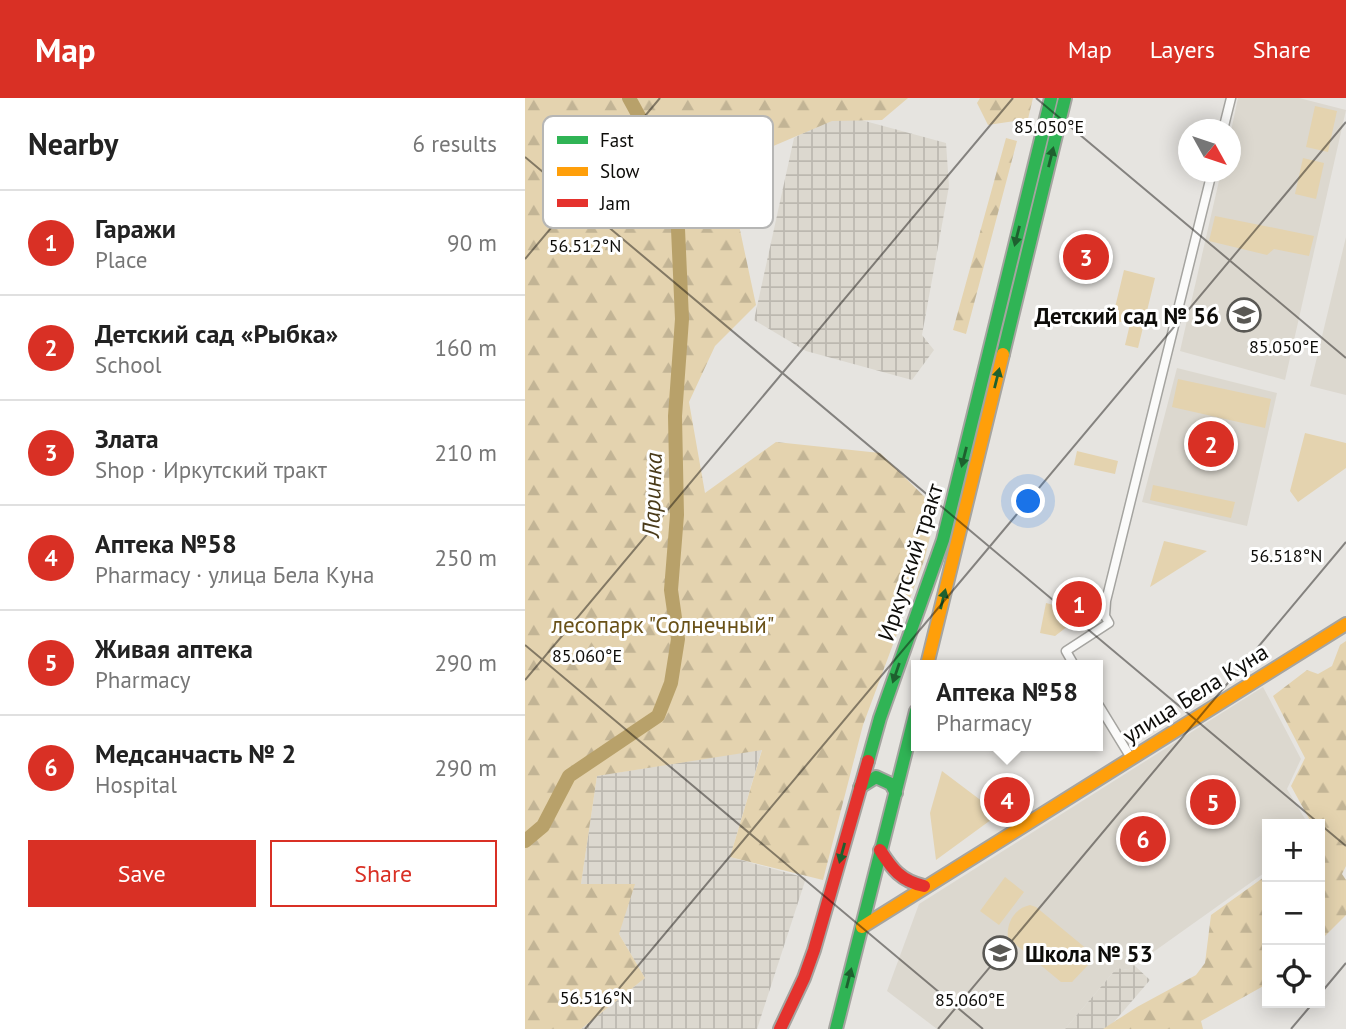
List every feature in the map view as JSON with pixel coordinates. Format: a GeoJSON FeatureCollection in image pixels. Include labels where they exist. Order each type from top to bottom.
{"type":"FeatureCollection","features":[{"type":"Feature","properties":{"kind":"main road","name":"Иркутский тракт"},"geometry":{"type":"LineString","coordinates":[[780,1029],[814,950],[892,684],[943,540],[1051,98]]}},
{"type":"Feature","properties":{"kind":"main road","name":"Иркутский тракт"},"geometry":{"type":"LineString","coordinates":[[928,660],[1065,98]]}},
{"type":"Feature","properties":{"kind":"main road","name":"улица Бела Куна"},"geometry":{"type":"LineString","coordinates":[[862,928],[1346,624]]}},
{"type":"Feature","properties":{"kind":"main road"},"geometry":{"type":"LineString","coordinates":[[836,1029],[911,732]]}},
{"type":"Feature","properties":{"kind":"main road"},"geometry":{"type":"LineString","coordinates":[[860,787],[876,777],[891,784],[896,793]]}},
{"type":"Feature","properties":{"kind":"main road"},"geometry":{"type":"LineString","coordinates":[[880,850],[891,868],[907,884],[924,887]]}},
{"type":"Feature","properties":{"kind":"street"},"geometry":{"type":"LineString","coordinates":[[1226,119],[1231,98]]}},
{"type":"Feature","properties":{"kind":"street"},"geometry":{"type":"LineString","coordinates":[[1071,660],[1066,651],[1109,623],[1105,616],[1106,601],[1210,182]]}},
{"type":"Feature","properties":{"kind":"street"},"geometry":{"type":"LineString","coordinates":[[1103,712],[1131,758]]}},
{"type":"Feature","properties":{"kind":"shaded area"},"geometry":{"type":"Polygon","coordinates":[[[1238,98],[1299,98],[1346,110],[1285,380],[1180,351],[1219,182],[1241,182],[1241,119],[1234,119],[1238,98]]]}},
{"type":"Feature","properties":{"kind":"shaded area"},"geometry":{"type":"Polygon","coordinates":[[[839,114],[946,143],[949,186],[922,335],[934,350],[912,380],[806,351],[754,320],[794,138],[839,114]]]}},
{"type":"Feature","properties":{"kind":"shaded area"},"geometry":{"type":"Polygon","coordinates":[[[1346,237],[1346,395],[1310,386],[1346,237]]]}},
{"type":"Feature","properties":{"kind":"shaded area"},"geometry":{"type":"Polygon","coordinates":[[[1177,368],[1277,393],[1247,526],[1142,502],[1177,368]]]}},
{"type":"Feature","properties":{"kind":"shaded area"},"geometry":{"type":"Polygon","coordinates":[[[1263,687],[1301,759],[1287,789],[1305,819],[1262,819],[1262,875],[1128,970],[1117,968],[1065,1029],[937,1029],[887,991],[919,904],[1263,687]]]}},
{"type":"Feature","properties":{"kind":"shaded area"},"geometry":{"type":"Polygon","coordinates":[[[762,749],[730,857],[806,878],[757,1029],[581,1029],[645,978],[619,934],[581,884],[597,776],[762,749]]]}},
{"type":"Feature","properties":{"kind":"shaded area"},"geometry":{"type":"Polygon","coordinates":[[[1134,965],[1150,980],[1108,1029],[1065,1029],[1117,968],[1128,970],[1134,965]]]}},
{"type":"Feature","properties":{"kind":"green space","name":"лесопарк \"Солнечный\""},"geometry":{"type":"Polygon","coordinates":[[[525,98],[908,98],[882,120],[832,121],[773,146],[773,116],[543,116],[543,228],[740,228],[756,305],[715,346],[689,402],[705,493],[776,442],[880,453],[937,509],[924,561],[863,725],[823,880],[730,857],[762,750],[597,776],[581,884],[635,884],[619,934],[645,978],[581,1029],[525,1029],[525,98]]]}},
{"type":"Feature","properties":{"kind":"green space"},"geometry":{"type":"Polygon","coordinates":[[[980,98],[1033,98],[1028,119],[988,125],[977,103],[980,98]]]}},
{"type":"Feature","properties":{"kind":"green space"},"geometry":{"type":"Polygon","coordinates":[[[1315,106],[1337,111],[1328,152],[1306,147],[1315,106]]]}},
{"type":"Feature","properties":{"kind":"green space"},"geometry":{"type":"Polygon","coordinates":[[[1006,138],[1017,141],[966,334],[953,330],[1006,138]]]}},
{"type":"Feature","properties":{"kind":"green space"},"geometry":{"type":"Polygon","coordinates":[[[1303,158],[1324,163],[1316,199],[1295,194],[1303,158]]]}},
{"type":"Feature","properties":{"kind":"green space"},"geometry":{"type":"Polygon","coordinates":[[[1215,216],[1314,236],[1309,256],[1274,249],[1267,255],[1209,241],[1215,216]]]}},
{"type":"Feature","properties":{"kind":"green space"},"geometry":{"type":"Polygon","coordinates":[[[1124,270],[1155,278],[1138,348],[1125,345],[1130,324],[1112,320],[1124,270]]]}},
{"type":"Feature","properties":{"kind":"green space"},"geometry":{"type":"Polygon","coordinates":[[[1178,379],[1271,399],[1265,428],[1172,407],[1178,379]]]}},
{"type":"Feature","properties":{"kind":"green space"},"geometry":{"type":"Polygon","coordinates":[[[1305,433],[1346,443],[1346,468],[1298,502],[1290,491],[1305,433]]]}},
{"type":"Feature","properties":{"kind":"green space"},"geometry":{"type":"Polygon","coordinates":[[[1077,451],[1118,461],[1115,474],[1074,465],[1077,451]]]}},
{"type":"Feature","properties":{"kind":"green space"},"geometry":{"type":"Polygon","coordinates":[[[1153,485],[1235,502],[1231,518],[1150,500],[1153,485]]]}},
{"type":"Feature","properties":{"kind":"green space"},"geometry":{"type":"Polygon","coordinates":[[[1164,541],[1207,551],[1150,587],[1164,541]]]}},
{"type":"Feature","properties":{"kind":"green space"},"geometry":{"type":"Polygon","coordinates":[[[1046,603],[1076,611],[1072,623],[1055,636],[1040,633],[1046,603]]]}},
{"type":"Feature","properties":{"kind":"green space"},"geometry":{"type":"Polygon","coordinates":[[[1346,641],[1346,866],[1342,874],[1346,880],[1346,915],[1325,936],[1325,819],[1309,819],[1291,786],[1305,758],[1273,696],[1307,670],[1318,674],[1332,666],[1340,645],[1346,641]]]}},
{"type":"Feature","properties":{"kind":"green space"},"geometry":{"type":"Polygon","coordinates":[[[942,771],[999,814],[936,860],[930,813],[942,771]]]}},
{"type":"Feature","properties":{"kind":"green space"},"geometry":{"type":"Polygon","coordinates":[[[1005,877],[1024,892],[999,925],[980,911],[1005,877]]]}},
{"type":"Feature","properties":{"kind":"green space"},"geometry":{"type":"Polygon","coordinates":[[[1262,879],[1262,987],[1201,1021],[1203,1029],[1103,1029],[1196,975],[1205,963],[1211,915],[1262,879]]]}},
{"type":"Feature","properties":{"kind":"green space"},"geometry":{"type":"Polygon","coordinates":[[[1030,905],[1088,950],[1089,964],[1072,982],[1061,982],[1008,938],[1008,927],[1013,917],[1020,909],[1030,905]]]}},
{"type":"Feature","properties":{"kind":"waterway","name":"Ларинка"},"geometry":{"type":"LineString","coordinates":[[629,98],[639,116]]}},
{"type":"Feature","properties":{"kind":"waterway","name":"Ларинка"},"geometry":{"type":"LineString","coordinates":[[525,841],[543,826],[569,776],[658,716],[671,683],[678,639],[671,590],[677,515],[675,416],[682,319],[678,228]]}},
{"type":"Feature","properties":{"kind":"traffic: fast"},"geometry":{"type":"LineString","coordinates":[[868,761],[880,718],[943,540],[1051,98]]}},
{"type":"Feature","properties":{"kind":"traffic: fast"},"geometry":{"type":"LineString","coordinates":[[1003,354],[1065,98]]}},
{"type":"Feature","properties":{"kind":"traffic: fast"},"geometry":{"type":"LineString","coordinates":[[836,1029],[911,731]]}},
{"type":"Feature","properties":{"kind":"traffic: fast"},"geometry":{"type":"LineString","coordinates":[[860,787],[876,777],[891,784],[896,793]]}},
{"type":"Feature","properties":{"kind":"traffic: slow"},"geometry":{"type":"LineString","coordinates":[[928,660],[1003,354]]}},
{"type":"Feature","properties":{"kind":"traffic: slow"},"geometry":{"type":"LineString","coordinates":[[862,927],[1346,624]]}},
{"type":"Feature","properties":{"kind":"traffic: jam"},"geometry":{"type":"LineString","coordinates":[[780,1029],[814,950],[868,761]]}},
{"type":"Feature","properties":{"kind":"traffic: jam"},"geometry":{"type":"LineString","coordinates":[[880,850],[898,873],[909,881],[924,886]]}},
{"type":"Feature","properties":{"kind":"place","name":"Злата"},"geometry":{"type":"Point","coordinates":[1086,257]}},
{"type":"Feature","properties":{"kind":"place","name":"Детский сад № 56"},"geometry":{"type":"Point","coordinates":[1244,315]}},
{"type":"Feature","properties":{"kind":"place","name":"Детский сад «Рыбка»"},"geometry":{"type":"Point","coordinates":[1211,444]}},
{"type":"Feature","properties":{"kind":"place","name":"Гаражи"},"geometry":{"type":"Point","coordinates":[1079,604]}},
{"type":"Feature","properties":{"kind":"place","name":"Аптека №58"},"geometry":{"type":"Point","coordinates":[1007,800]}},
{"type":"Feature","properties":{"kind":"place","name":"Живая аптека"},"geometry":{"type":"Point","coordinates":[1213,802]}},
{"type":"Feature","properties":{"kind":"place","name":"Медсанчасть № 2"},"geometry":{"type":"Point","coordinates":[1143,839]}},
{"type":"Feature","properties":{"kind":"place","name":"Школа № 53"},"geometry":{"type":"Point","coordinates":[1000,953]}}]}
